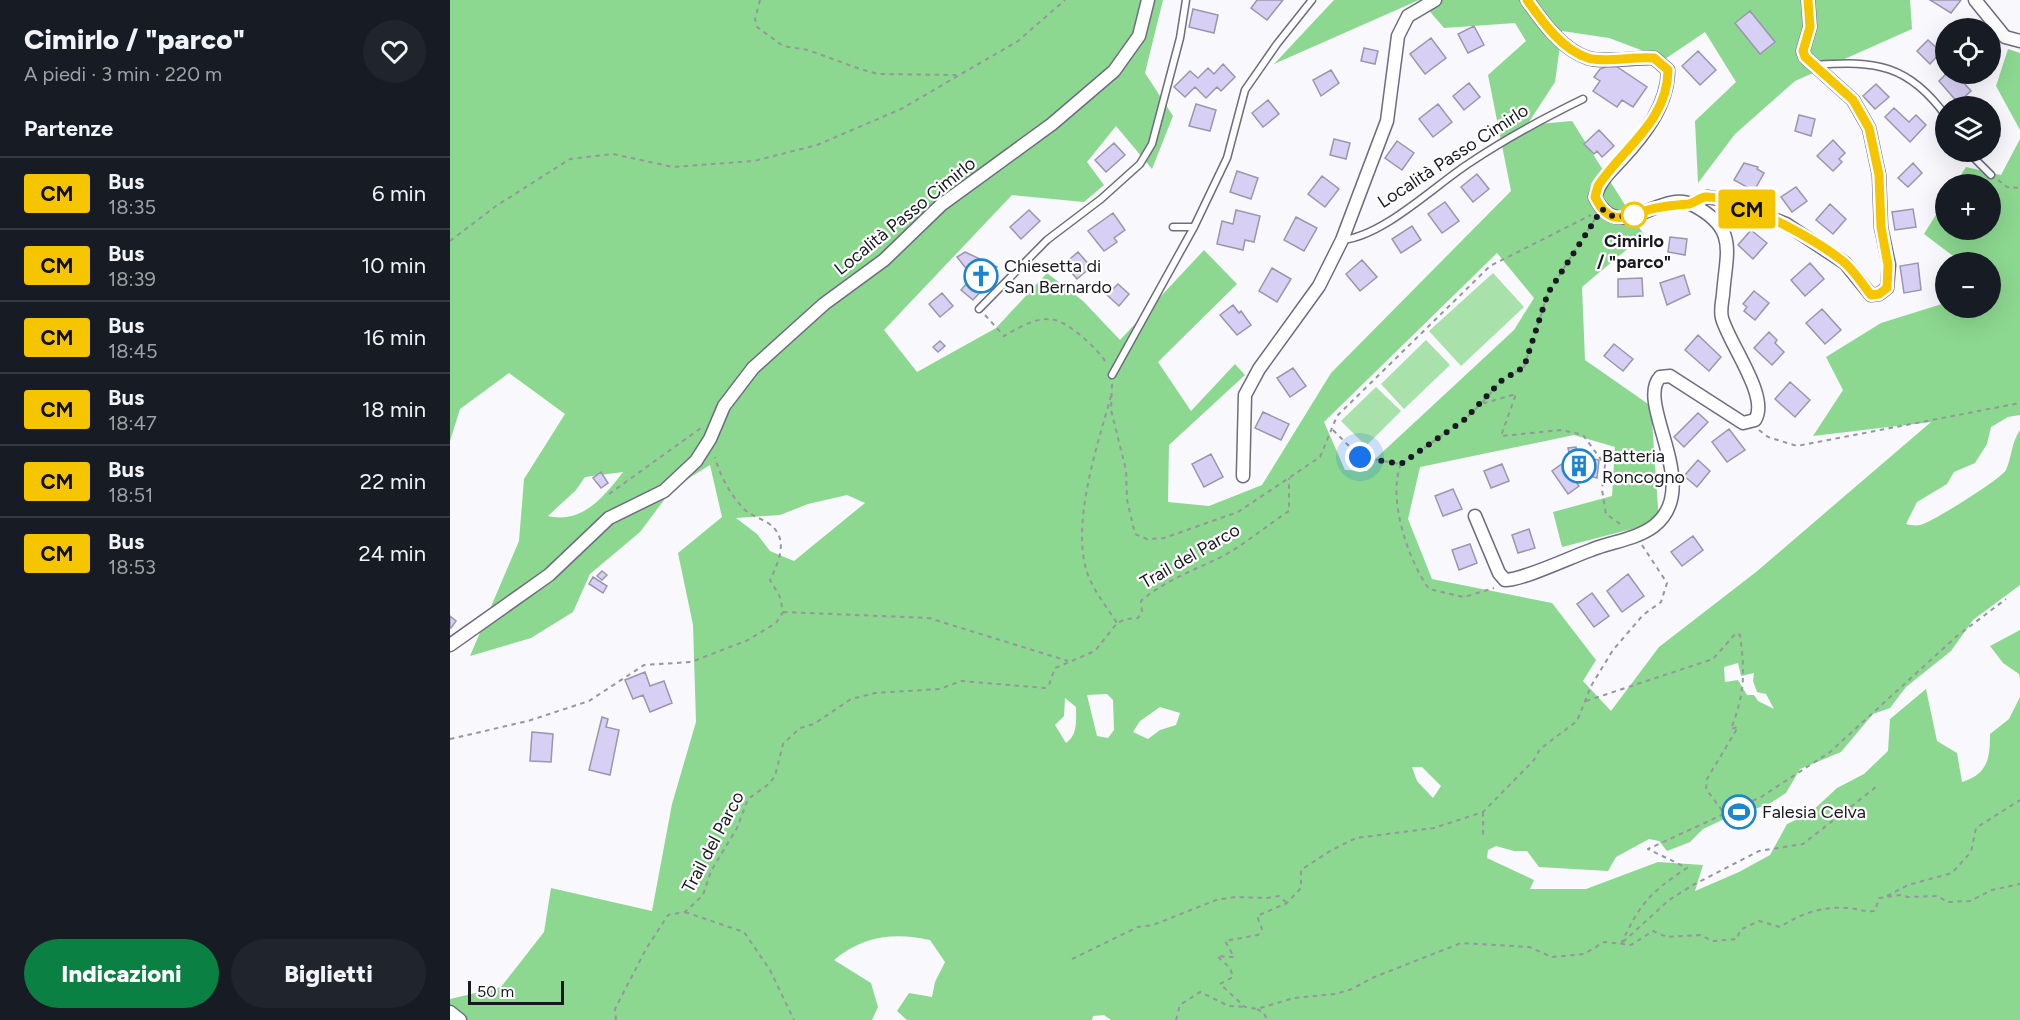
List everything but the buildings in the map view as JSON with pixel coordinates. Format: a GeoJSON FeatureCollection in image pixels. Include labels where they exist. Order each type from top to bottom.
{"type":"FeatureCollection","features":[{"type":"Feature","properties":{"kind":"street","name":"Località Passo Cimirlo"},"geometry":{"type":"LineString","coordinates":[[450,645],[549,575],[609,518],[664,491],[696,461],[710,440],[723,406],[753,368],[824,304],[884,260],[941,205],[1052,124],[1114,71],[1139,36],[1148,0]]}},
{"type":"Feature","properties":{"kind":"street","name":"Località Passo Cimirlo"},"geometry":{"type":"LineString","coordinates":[[1243,476],[1245,395],[1258,369],[1319,286],[1342,240],[1388,121],[1398,36],[1408,16],[1435,0]]}},
{"type":"Feature","properties":{"kind":"street"},"geometry":{"type":"LineString","coordinates":[[1527,0],[1544,23],[1570,49],[1589,59],[1654,58],[1668,70],[1667,87],[1644,133],[1598,186],[1595,197],[1602,209],[1614,217],[1626,217],[1649,210],[1691,204],[1707,197],[1727,201],[1786,224],[1845,263],[1871,295],[1879,294],[1887,288],[1888,265],[1881,227],[1879,175],[1869,128],[1853,100],[1835,87],[1816,65],[1805,57],[1803,51],[1810,27],[1808,0]]}},
{"type":"Feature","properties":{"kind":"street"},"geometry":{"type":"LineString","coordinates":[[1975,0],[2005,37],[2020,41]]}},
{"type":"Feature","properties":{"kind":"street"},"geometry":{"type":"LineString","coordinates":[[1475,516],[1501,578],[1509,580],[1611,542],[1636,536],[1652,528],[1665,516],[1671,506],[1673,494],[1665,436],[1654,397],[1654,388],[1660,377],[1670,376],[1710,399],[1728,415],[1743,423],[1750,423],[1759,414],[1757,393],[1734,350],[1721,315],[1727,255],[1724,230],[1719,223],[1691,204]]}},
{"type":"Feature","properties":{"kind":"street"},"geometry":{"type":"LineString","coordinates":[[450,1012],[460,1020]]}},
{"type":"Feature","properties":{"kind":"lane"},"geometry":{"type":"LineString","coordinates":[[979,309],[1047,240],[1101,199],[1140,164],[1152,144],[1180,38],[1186,0]]}},
{"type":"Feature","properties":{"kind":"lane"},"geometry":{"type":"LineString","coordinates":[[1112,375],[1194,227],[1227,158],[1245,90],[1312,0]]}},
{"type":"Feature","properties":{"kind":"lane"},"geometry":{"type":"LineString","coordinates":[[1816,65],[1871,63],[1905,76],[1935,102]]}},
{"type":"Feature","properties":{"kind":"lane","name":"Località Passo Cimirlo"},"geometry":{"type":"LineString","coordinates":[[1342,240],[1356,238],[1386,222],[1517,132],[1583,99]]}},
{"type":"Feature","properties":{"kind":"lane"},"geometry":{"type":"LineString","coordinates":[[1978,162],[1990,174]]}},
{"type":"Feature","properties":{"kind":"lane"},"geometry":{"type":"LineString","coordinates":[[1173,227],[1194,227]]}},
{"type":"Feature","properties":{"kind":"path"},"geometry":{"type":"LineString","coordinates":[[760,0],[756,19],[757,27],[783,46],[808,50],[878,74],[956,75]]}},
{"type":"Feature","properties":{"kind":"path"},"geometry":{"type":"LineString","coordinates":[[450,241],[496,206],[570,159],[613,154],[673,167],[754,161],[817,145],[901,109],[1018,41],[1065,0]]}},
{"type":"Feature","properties":{"kind":"path"},"geometry":{"type":"LineString","coordinates":[[2001,182],[2007,187],[2020,188]]}},
{"type":"Feature","properties":{"kind":"path"},"geometry":{"type":"LineString","coordinates":[[979,309],[1004,336],[1026,324],[1050,318],[1066,326],[1095,347],[1112,375],[1111,410],[1126,470],[1127,500],[1135,534],[1147,539],[1164,538],[1238,512],[1320,457],[1337,417],[1490,266],[1602,209]]}},
{"type":"Feature","properties":{"kind":"path"},"geometry":{"type":"LineString","coordinates":[[1509,580],[1486,592],[1464,597],[1429,589],[1417,573],[1401,526],[1396,475],[1401,464],[1464,420],[1501,381],[1524,367],[1548,293],[1602,209]]}},
{"type":"Feature","properties":{"kind":"path"},"geometry":{"type":"LineString","coordinates":[[1112,391],[1095,452],[1080,530],[1089,579],[1117,623]]}},
{"type":"Feature","properties":{"kind":"path"},"geometry":{"type":"LineString","coordinates":[[1245,1007],[1220,984],[1233,977],[1230,968],[1217,956],[1234,957],[1225,941],[1258,935],[1263,929],[1257,916],[1287,903],[1301,888],[1301,870],[1330,850],[1356,838],[1434,828],[1483,812],[1534,760],[1540,749],[1576,721],[1591,686],[1613,650],[1643,615],[1661,602],[1667,583],[1636,536],[1606,514],[1602,490],[1605,465],[1583,435],[1561,430],[1501,436],[1516,394],[1481,404]]}},
{"type":"Feature","properties":{"kind":"path"},"geometry":{"type":"LineString","coordinates":[[1750,423],[1768,437],[1797,446],[2020,403]]}},
{"type":"Feature","properties":{"kind":"path"},"geometry":{"type":"LineString","coordinates":[[609,494],[719,417]]}},
{"type":"Feature","properties":{"kind":"path"},"geometry":{"type":"LineString","coordinates":[[1333,429],[1360,457],[1401,464]]}},
{"type":"Feature","properties":{"kind":"path"},"geometry":{"type":"LineString","coordinates":[[450,739],[528,721],[589,701],[644,665],[691,662],[748,640],[776,623],[783,612],[780,597],[770,580],[782,555],[780,536],[770,524],[744,509],[718,470],[710,440]]}},
{"type":"Feature","properties":{"kind":"path","name":"Trail del Parco"},"geometry":{"type":"LineString","coordinates":[[616,1020],[615,1009],[662,923],[668,915],[685,912],[703,895],[711,871],[737,828],[748,799],[770,784],[775,776],[783,744],[800,728],[814,724],[851,699],[875,693],[940,689],[961,681],[1045,687],[1049,685],[1055,668],[1095,651],[1117,623],[1126,618],[1138,618],[1142,612],[1141,601],[1147,596],[1176,576],[1220,557],[1288,511],[1289,478]]}},
{"type":"Feature","properties":{"kind":"path"},"geometry":{"type":"LineString","coordinates":[[1621,944],[1638,908],[1658,887],[1687,868],[1648,849],[1761,797],[1830,752],[1957,636],[2006,599]]}},
{"type":"Feature","properties":{"kind":"path"},"geometry":{"type":"LineString","coordinates":[[783,612],[929,618],[1069,661]]}},
{"type":"Feature","properties":{"kind":"path"},"geometry":{"type":"LineString","coordinates":[[1586,701],[1713,659],[1736,633],[1740,635],[1745,670],[1741,702],[1731,729],[1738,727],[1707,779],[1706,789],[1724,814]]}},
{"type":"Feature","properties":{"kind":"path"},"geometry":{"type":"LineString","coordinates":[[1621,944],[1669,900],[1693,885],[1759,851],[1803,844],[1876,787]]}},
{"type":"Feature","properties":{"kind":"path"},"geometry":{"type":"LineString","coordinates":[[1884,898],[1908,885],[1952,873],[1971,852],[1976,828],[2020,800]]}},
{"type":"Feature","properties":{"kind":"path"},"geometry":{"type":"LineString","coordinates":[[1483,812],[1483,839]]}},
{"type":"Feature","properties":{"kind":"path"},"geometry":{"type":"LineString","coordinates":[[1257,1009],[1294,998],[1335,994],[1352,989],[1372,978],[1461,943],[1529,947],[1552,957],[1584,954],[1604,942],[1631,945],[1653,931],[1667,937],[1700,935],[1713,941],[1737,939],[1740,930],[1759,921],[1780,927],[1803,913],[1849,907],[1859,912],[1875,911],[1879,898],[1900,895],[1938,896],[1947,902],[1970,901],[1992,890],[2020,884]]}},
{"type":"Feature","properties":{"kind":"path"},"geometry":{"type":"LineString","coordinates":[[1072,959],[1137,927],[1171,918],[1216,900],[1279,896],[1287,903]]}},
{"type":"Feature","properties":{"kind":"path"},"geometry":{"type":"LineString","coordinates":[[685,912],[744,932],[771,970],[794,1020]]}},
{"type":"Feature","properties":{"kind":"path"},"geometry":{"type":"LineString","coordinates":[[1171,918],[1173,922]]}},
{"type":"Feature","properties":{"kind":"path"},"geometry":{"type":"LineString","coordinates":[[1176,1020],[1180,1005],[1200,992],[1229,1006],[1257,1009],[1264,1013],[1267,1020]]}},
{"type":"Feature","properties":{"kind":"green space"},"geometry":{"type":"Polygon","coordinates":[[[450,0],[1163,0],[1145,73],[1173,116],[1152,169],[1116,126],[1087,162],[1104,185],[1084,202],[1012,195],[884,330],[917,372],[996,328],[1047,273],[1083,301],[1120,340],[1204,250],[1237,284],[1158,362],[1191,411],[1235,364],[1245,375],[1169,445],[1168,502],[1209,506],[1262,485],[1331,373],[1511,191],[1488,75],[1526,41],[1515,23],[1444,28],[1420,0],[1910,0],[1912,29],[1795,81],[1735,134],[1698,183],[1695,121],[1736,82],[1705,32],[1665,59],[1609,38],[1562,31],[1555,82],[1527,125],[1572,121],[1644,235],[1582,287],[1585,360],[1651,406],[1659,522],[1562,547],[1553,512],[1612,496],[1615,447],[1574,435],[1420,467],[1408,519],[1432,579],[1552,603],[1596,660],[1583,681],[1611,711],[1659,647],[1756,572],[1931,422],[1813,436],[1843,390],[1826,357],[1881,323],[1935,306],[1935,318],[2001,318],[2001,252],[1948,252],[1924,234],[1935,216],[1935,240],[2001,240],[2001,175],[2020,139],[2020,415],[2008,417],[1991,427],[1987,444],[1975,463],[1954,472],[1947,484],[1917,502],[1906,524],[1918,525],[1937,517],[2001,475],[2006,470],[2020,430],[2020,585],[1973,620],[1951,651],[1906,687],[1890,708],[1873,714],[1841,752],[1800,769],[1786,793],[1766,806],[1739,812],[1703,829],[1690,842],[1667,851],[1659,841],[1649,839],[1616,857],[1608,871],[1539,867],[1527,851],[1514,851],[1496,846],[1488,850],[1487,858],[1534,880],[1530,889],[1586,889],[1658,862],[1703,865],[1695,891],[1739,872],[1770,855],[1787,824],[1809,814],[1837,788],[1864,774],[1888,751],[1890,719],[1926,689],[1937,741],[1957,753],[1962,782],[1971,779],[1982,770],[1988,758],[1990,734],[2009,719],[2020,697],[2020,1020],[1111,1020],[1104,1015],[1093,1016],[1092,1020],[907,1020],[897,1011],[909,993],[932,997],[935,982],[945,962],[930,940],[892,936],[867,941],[834,960],[871,983],[878,1007],[872,1020],[450,1020],[450,999],[501,987],[544,932],[551,888],[652,911],[672,804],[696,722],[693,625],[678,553],[722,517],[710,465],[673,488],[640,532],[590,574],[573,612],[531,638],[470,656],[519,541],[524,479],[565,414],[509,373],[460,409],[450,441],[450,0]],[[1497,253],[1324,422],[1345,470],[1367,471],[1374,460],[1514,330],[1534,298],[1497,253]],[[623,472],[585,477],[576,490],[548,516],[571,516],[582,512],[600,499],[623,472]],[[847,495],[808,504],[780,515],[736,518],[757,534],[770,551],[794,561],[865,503],[847,495]],[[1738,663],[1724,667],[1725,682],[1738,680],[1747,695],[1754,695],[1758,701],[1774,709],[1766,694],[1757,692],[1753,681],[1754,673],[1741,676],[1738,663]],[[1107,694],[1087,695],[1097,736],[1108,738],[1114,730],[1113,700],[1107,694]],[[1065,698],[1064,716],[1055,725],[1066,743],[1073,736],[1076,707],[1065,698]],[[1160,707],[1140,721],[1133,732],[1148,739],[1160,730],[1176,725],[1180,713],[1160,707]],[[1412,767],[1417,781],[1433,798],[1441,786],[1422,767],[1412,767]]]}},
{"type":"Feature","properties":{"kind":"green space"},"geometry":{"type":"Polygon","coordinates":[[[1334,0],[1419,0],[1274,64],[1334,0]]]}},
{"type":"Feature","properties":{"kind":"green space"},"geometry":{"type":"Polygon","coordinates":[[[2008,49],[2020,53],[2020,130],[1996,86],[2001,84],[2001,71],[2008,49]]]}},
{"type":"Feature","properties":{"kind":"green space"},"geometry":{"type":"Polygon","coordinates":[[[1966,167],[1997,174],[1961,174],[1966,167]]]}},
{"type":"Feature","properties":{"kind":"green space"},"geometry":{"type":"Polygon","coordinates":[[[1493,273],[1524,307],[1461,366],[1429,331],[1493,273]]]}},
{"type":"Feature","properties":{"kind":"green space"},"geometry":{"type":"Polygon","coordinates":[[[1426,340],[1450,365],[1404,409],[1381,384],[1426,340]]]}},
{"type":"Feature","properties":{"kind":"green space"},"geometry":{"type":"Polygon","coordinates":[[[1376,387],[1401,411],[1366,446],[1341,421],[1376,387]]]}},
{"type":"Feature","properties":{"kind":"green space"},"geometry":{"type":"Polygon","coordinates":[[[2020,630],[2020,679],[2019,674],[2003,663],[1990,646],[2020,630]]]}},
{"type":"Feature","properties":{"kind":"bus line","name":"CM"},"geometry":{"type":"LineString","coordinates":[[1527,0],[1544,23],[1570,49],[1589,59],[1654,58],[1663,63],[1668,70],[1667,87],[1653,119],[1644,133],[1598,186],[1595,197],[1602,209],[1614,217],[1631,217],[1680,203],[1691,204],[1707,197],[1727,201],[1786,224],[1845,263],[1871,295],[1879,294],[1887,288],[1888,265],[1881,227],[1879,175],[1869,128],[1853,100],[1835,87],[1816,65],[1805,57],[1803,51],[1810,27],[1808,0]]}},
{"type":"Feature","properties":{"kind":"place","name":"Cimirlo / \"parco\""},"geometry":{"type":"Point","coordinates":[1634,215]}},
{"type":"Feature","properties":{"kind":"place","name":"Chiesetta di San Bernardo"},"geometry":{"type":"Point","coordinates":[981,276]}},
{"type":"Feature","properties":{"kind":"place","name":"Batteria Roncogno"},"geometry":{"type":"Point","coordinates":[1579,466]}},
{"type":"Feature","properties":{"kind":"place","name":"Falesia Celva"},"geometry":{"type":"Point","coordinates":[1739,812]}},
{"type":"Feature","properties":{"kind":"route"},"geometry":{"type":"LineString","coordinates":[[1360,457],[1401,464],[1464,420],[1501,381],[1524,367],[1548,293],[1602,209],[1614,217],[1634,215]]}}]}
